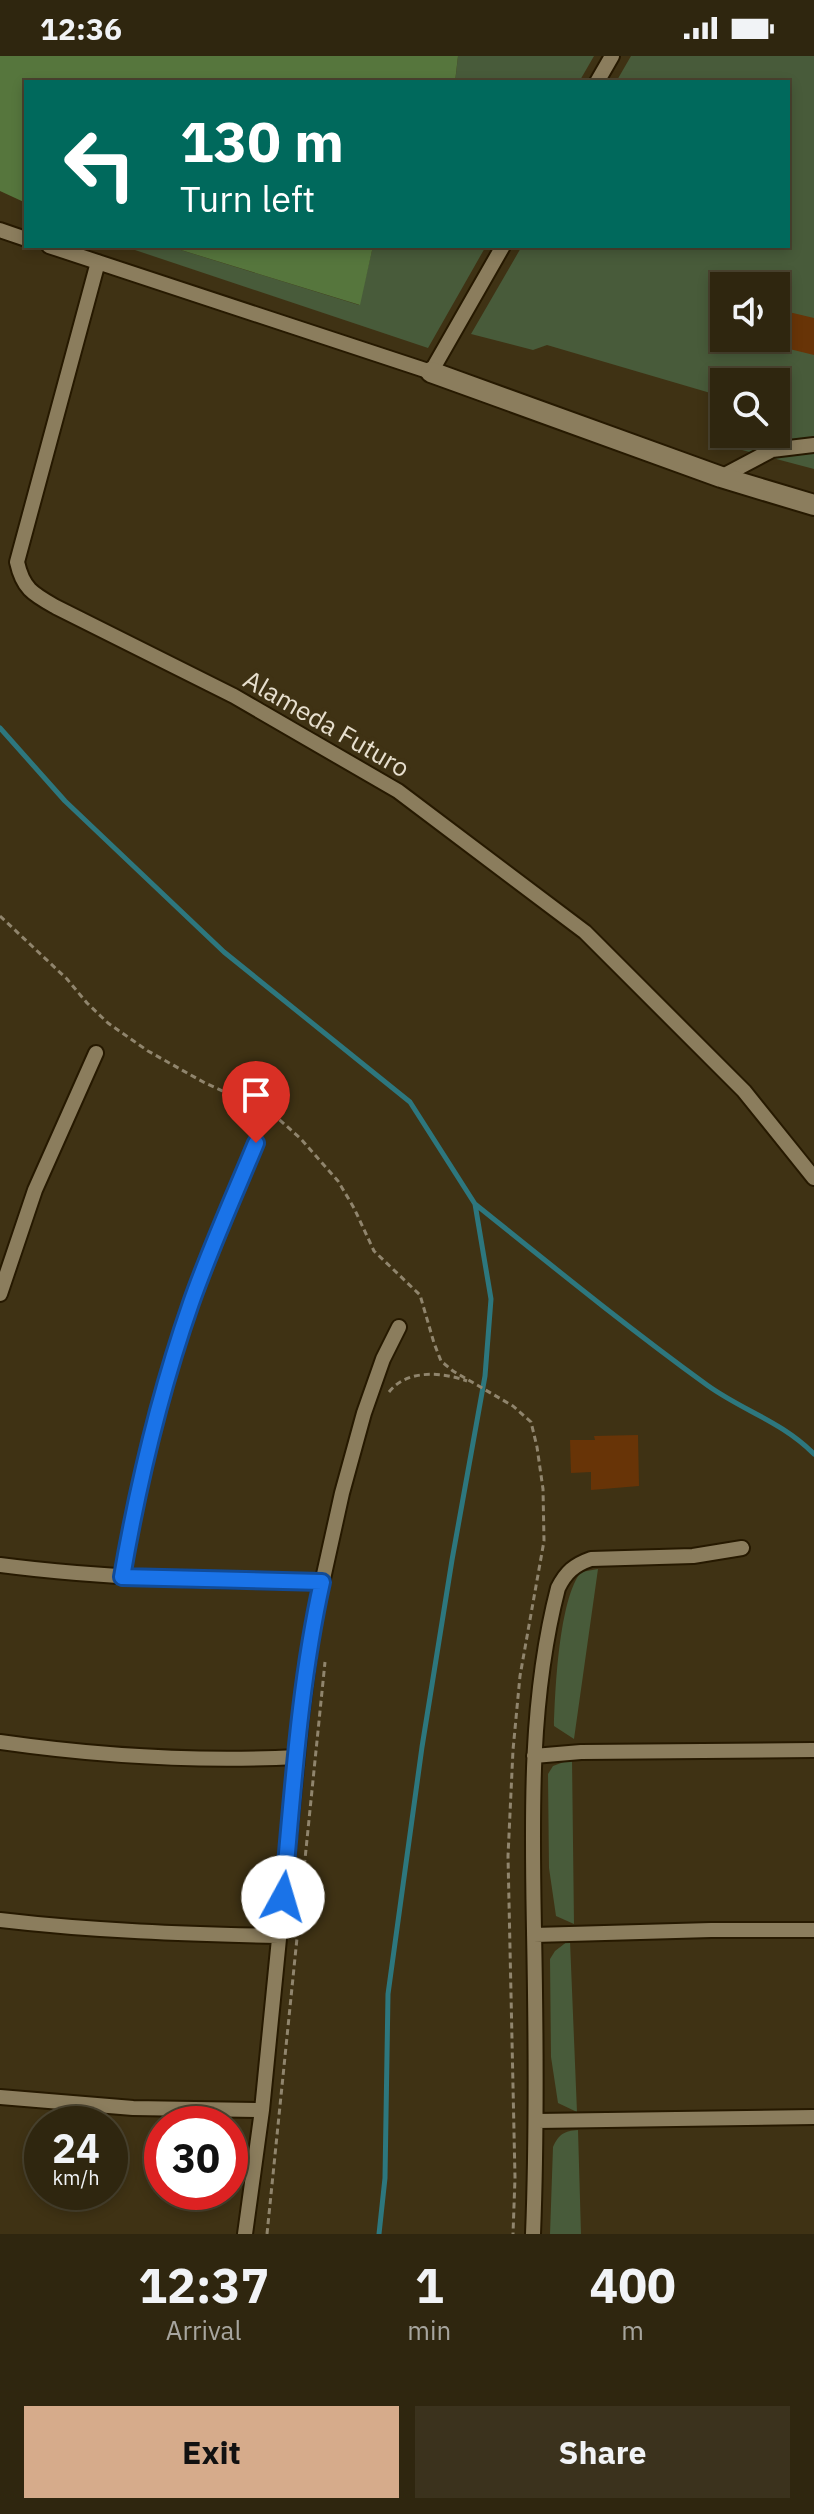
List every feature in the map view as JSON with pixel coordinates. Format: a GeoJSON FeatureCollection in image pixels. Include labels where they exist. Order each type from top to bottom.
{"type":"FeatureCollection","features":[{"type":"Feature","properties":{"kind":"street"},"geometry":{"type":"LineString","coordinates":[[598,80],[612,56]]}},
{"type":"Feature","properties":{"kind":"street"},"geometry":{"type":"LineString","coordinates":[[0,230],[24,238]]}},
{"type":"Feature","properties":{"kind":"street"},"geometry":{"type":"LineString","coordinates":[[55,248],[431,372],[721,477],[814,505]]}},
{"type":"Feature","properties":{"kind":"street"},"geometry":{"type":"LineString","coordinates":[[431,372],[502,248]]}},
{"type":"Feature","properties":{"kind":"street","name":"Alameda Futuro"},"geometry":{"type":"LineString","coordinates":[[98,262],[17,562],[21,581],[35,595],[56,607],[234,696],[398,791],[585,932],[744,1091],[814,1178]]}},
{"type":"Feature","properties":{"kind":"street"},"geometry":{"type":"LineString","coordinates":[[721,477],[772,450],[814,445]]}},
{"type":"Feature","properties":{"kind":"street"},"geometry":{"type":"LineString","coordinates":[[0,1294],[35,1190],[96,1053]]}},
{"type":"Feature","properties":{"kind":"street"},"geometry":{"type":"LineString","coordinates":[[122,1577],[144,1464],[170,1369],[196,1290],[256,1143]]}},
{"type":"Feature","properties":{"kind":"street"},"geometry":{"type":"LineString","coordinates":[[245,2234],[262,2110],[313,1624],[342,1493],[364,1413],[383,1359],[399,1327]]}},
{"type":"Feature","properties":{"kind":"street"},"geometry":{"type":"LineString","coordinates":[[533,2234],[537,2121],[534,1756],[540,1691],[558,1588],[566,1573],[591,1559],[693,1556],[742,1548]]}},
{"type":"Feature","properties":{"kind":"street"},"geometry":{"type":"LineString","coordinates":[[0,1565],[122,1577],[322,1582]]}},
{"type":"Feature","properties":{"kind":"street"},"geometry":{"type":"LineString","coordinates":[[0,1742],[105,1753],[234,1760],[297,1757]]}},
{"type":"Feature","properties":{"kind":"street"},"geometry":{"type":"LineString","coordinates":[[534,1756],[581,1752],[813,1750]]}},
{"type":"Feature","properties":{"kind":"street"},"geometry":{"type":"LineString","coordinates":[[0,1920],[67,1928],[279,1936]]}},
{"type":"Feature","properties":{"kind":"street"},"geometry":{"type":"LineString","coordinates":[[534,1935],[814,1930]]}},
{"type":"Feature","properties":{"kind":"street"},"geometry":{"type":"LineString","coordinates":[[0,2097],[133,2108],[262,2110]]}},
{"type":"Feature","properties":{"kind":"street"},"geometry":{"type":"LineString","coordinates":[[537,2121],[814,2117]]}},
{"type":"Feature","properties":{"kind":"path"},"geometry":{"type":"LineString","coordinates":[[388,1394],[406,1378],[426,1374],[451,1376],[492,1394]]}},
{"type":"Feature","properties":{"kind":"path"},"geometry":{"type":"LineString","coordinates":[[267,2234],[325,1663]]}},
{"type":"Feature","properties":{"kind":"green space"},"geometry":{"type":"Polygon","coordinates":[[[0,56],[458,56],[455,80],[24,80],[24,202],[0,191],[0,56]]]}},
{"type":"Feature","properties":{"kind":"green space"},"geometry":{"type":"Polygon","coordinates":[[[458,56],[594,56],[580,80],[455,80],[458,56]]]}},
{"type":"Feature","properties":{"kind":"green space"},"geometry":{"type":"Polygon","coordinates":[[[631,56],[814,56],[814,469],[742,450],[790,448],[790,368],[710,368],[710,393],[547,345],[533,350],[471,334],[521,248],[790,248],[790,80],[617,80],[631,56]]]}},
{"type":"Feature","properties":{"kind":"green space"},"geometry":{"type":"Polygon","coordinates":[[[129,248],[174,248],[359,305],[373,248],[485,248],[428,348],[129,248]]]}},
{"type":"Feature","properties":{"kind":"green space"},"geometry":{"type":"Polygon","coordinates":[[[175,248],[373,248],[360,305],[175,248]]]}},
{"type":"Feature","properties":{"kind":"green space"},"geometry":{"type":"Polygon","coordinates":[[[598,1569],[574,1739],[554,1726],[563,1623],[581,1572],[598,1569]]]}},
{"type":"Feature","properties":{"kind":"green space"},"geometry":{"type":"Polygon","coordinates":[[[572,1759],[574,1924],[556,1916],[549,1868],[548,1774],[553,1766],[572,1759]]]}},
{"type":"Feature","properties":{"kind":"green space"},"geometry":{"type":"Polygon","coordinates":[[[568,1941],[577,2112],[558,2103],[551,2057],[550,1959],[568,1941]]]}},
{"type":"Feature","properties":{"kind":"green space"},"geometry":{"type":"Polygon","coordinates":[[[578,2130],[581,2234],[550,2234],[553,2147],[562,2134],[578,2130]]]}},
{"type":"Feature","properties":{"kind":"building"},"geometry":{"type":"Polygon","coordinates":[[[790,312],[814,318],[814,355],[790,349],[790,312]]]}},
{"type":"Feature","properties":{"kind":"building"},"geometry":{"type":"Polygon","coordinates":[[[638,1435],[639,1486],[591,1490],[591,1472],[571,1473],[570,1440],[638,1435]]]}},
{"type":"Feature","properties":{"kind":"waterway"},"geometry":{"type":"LineString","coordinates":[[0,728],[65,801],[224,952],[410,1102],[475,1204],[491,1299],[485,1376],[422,1747],[388,1994],[385,2178],[379,2234]]}},
{"type":"Feature","properties":{"kind":"waterway"},"geometry":{"type":"LineString","coordinates":[[475,1204],[677,1363],[721,1394],[788,1433],[814,1454]]}},
{"type":"Feature","properties":{"kind":"route"},"geometry":{"type":"LineString","coordinates":[[256,1143],[201,1278],[170,1369],[132,1518],[122,1577],[322,1582],[313,1624],[301,1717],[283,1897]]}}]}
